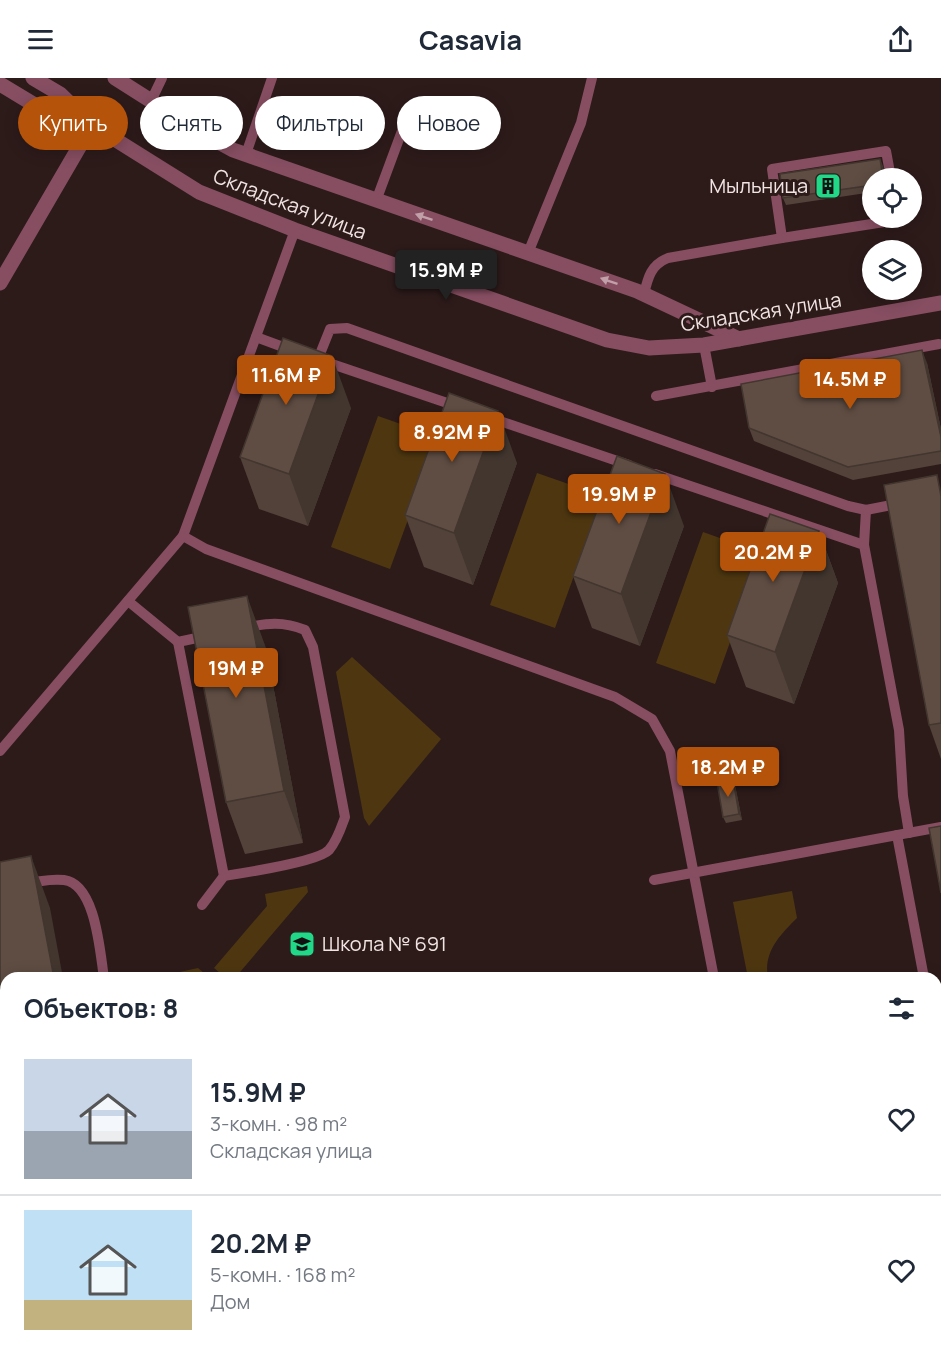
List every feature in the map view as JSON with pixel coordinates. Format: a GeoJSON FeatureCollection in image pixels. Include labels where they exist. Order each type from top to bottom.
{"type":"FeatureCollection","features":[{"type":"Feature","properties":{"kind":"street","name":"Складская улица"},"geometry":{"type":"LineString","coordinates":[[33,78],[62,96]]}},
{"type":"Feature","properties":{"kind":"street"},"geometry":{"type":"LineString","coordinates":[[115,78],[143,96]]}},
{"type":"Feature","properties":{"kind":"street","name":"Складская улица"},"geometry":{"type":"LineString","coordinates":[[0,84],[20,96]]}},
{"type":"Feature","properties":{"kind":"street","name":"Складская улица"},"geometry":{"type":"LineString","coordinates":[[128,148],[199,192],[295,230],[607,340],[649,348],[704,345],[941,303]]}},
{"type":"Feature","properties":{"kind":"street"},"geometry":{"type":"LineString","coordinates":[[0,283],[77,150]]}},
{"type":"Feature","properties":{"kind":"street"},"geometry":{"type":"LineString","coordinates":[[238,150],[376,201],[644,294],[739,339]]}},
{"type":"Feature","properties":{"kind":"lane"},"geometry":{"type":"LineString","coordinates":[[153,96],[162,78]]}},
{"type":"Feature","properties":{"kind":"lane"},"geometry":{"type":"LineString","coordinates":[[246,154],[272,78]]}},
{"type":"Feature","properties":{"kind":"lane"},"geometry":{"type":"LineString","coordinates":[[528,253],[581,123],[592,78]]}},
{"type":"Feature","properties":{"kind":"lane"},"geometry":{"type":"LineString","coordinates":[[376,201],[397,144]]}},
{"type":"Feature","properties":{"kind":"lane"},"geometry":{"type":"LineString","coordinates":[[782,238],[772,169],[886,151],[889,168]]}},
{"type":"Feature","properties":{"kind":"lane"},"geometry":{"type":"LineString","coordinates":[[644,294],[650,272],[657,262],[668,258],[862,225]]}},
{"type":"Feature","properties":{"kind":"lane"},"geometry":{"type":"LineString","coordinates":[[0,751],[183,536],[295,230]]}},
{"type":"Feature","properties":{"kind":"lane"},"geometry":{"type":"LineString","coordinates":[[318,359],[330,329],[347,328],[848,506],[866,510],[909,502]]}},
{"type":"Feature","properties":{"kind":"lane"},"geometry":{"type":"LineString","coordinates":[[256,337],[864,545]]}},
{"type":"Feature","properties":{"kind":"lane"},"geometry":{"type":"LineString","coordinates":[[656,396],[939,344]]}},
{"type":"Feature","properties":{"kind":"lane"},"geometry":{"type":"LineString","coordinates":[[704,345],[712,387]]}},
{"type":"Feature","properties":{"kind":"lane"},"geometry":{"type":"LineString","coordinates":[[866,510],[864,545],[899,730],[903,796],[909,833]]}},
{"type":"Feature","properties":{"kind":"lane"},"geometry":{"type":"LineString","coordinates":[[183,536],[206,549],[615,697],[652,719],[670,751],[713,972]]}},
{"type":"Feature","properties":{"kind":"lane"},"geometry":{"type":"LineString","coordinates":[[128,601],[178,642],[224,876]]}},
{"type":"Feature","properties":{"kind":"lane"},"geometry":{"type":"LineString","coordinates":[[202,905],[224,876],[303,861],[327,852],[340,834],[345,817],[313,647],[305,630],[287,623],[270,622],[235,630]]}},
{"type":"Feature","properties":{"kind":"lane"},"geometry":{"type":"LineString","coordinates":[[178,642],[212,634]]}},
{"type":"Feature","properties":{"kind":"lane"},"geometry":{"type":"LineString","coordinates":[[654,880],[941,827]]}},
{"type":"Feature","properties":{"kind":"lane"},"geometry":{"type":"LineString","coordinates":[[897,835],[923,972]]}},
{"type":"Feature","properties":{"kind":"lane"},"geometry":{"type":"LineString","coordinates":[[0,890],[47,880],[67,880],[82,891],[91,906],[103,972]]}},
{"type":"Feature","properties":{"kind":"shaded area"},"geometry":{"type":"Polygon","coordinates":[[[378,416],[438,437],[390,569],[331,547],[378,416]]]}},
{"type":"Feature","properties":{"kind":"shaded area"},"geometry":{"type":"Polygon","coordinates":[[[537,473],[603,496],[555,628],[490,605],[537,473]]]}},
{"type":"Feature","properties":{"kind":"shaded area"},"geometry":{"type":"Polygon","coordinates":[[[703,532],[762,553],[715,684],[656,663],[703,532]]]}},
{"type":"Feature","properties":{"kind":"shaded area"},"geometry":{"type":"Polygon","coordinates":[[[352,657],[441,739],[369,826],[364,818],[336,672],[352,657]]]}},
{"type":"Feature","properties":{"kind":"shaded area"},"geometry":{"type":"Polygon","coordinates":[[[307,886],[308,892],[240,972],[219,972],[214,968],[267,906],[265,894],[307,886]]]}},
{"type":"Feature","properties":{"kind":"shaded area"},"geometry":{"type":"Polygon","coordinates":[[[792,891],[797,918],[770,952],[767,972],[747,972],[733,902],[792,891]]]}},
{"type":"Feature","properties":{"kind":"shaded area"},"geometry":{"type":"Polygon","coordinates":[[[198,968],[203,972],[180,972],[198,968]]]}},
{"type":"Feature","properties":{"kind":"building"},"geometry":{"type":"Polygon","coordinates":[[[880,159],[881,168],[862,168],[862,187],[783,198],[780,174],[880,159]]]}},
{"type":"Feature","properties":{"kind":"building"},"geometry":{"type":"Polygon","coordinates":[[[283,338],[332,356],[289,474],[240,457],[283,338]]]}},
{"type":"Feature","properties":{"kind":"building"},"geometry":{"type":"Polygon","coordinates":[[[922,350],[941,437],[941,451],[848,467],[749,428],[741,384],[922,350]]]}},
{"type":"Feature","properties":{"kind":"building"},"geometry":{"type":"Polygon","coordinates":[[[449,393],[498,411],[454,533],[405,515],[449,393]]]}},
{"type":"Feature","properties":{"kind":"building"},"geometry":{"type":"Polygon","coordinates":[[[617,456],[665,474],[621,594],[573,576],[617,456]]]}},
{"type":"Feature","properties":{"kind":"building"},"geometry":{"type":"Polygon","coordinates":[[[937,475],[941,496],[941,723],[929,725],[884,485],[937,475]]]}},
{"type":"Feature","properties":{"kind":"building"},"geometry":{"type":"Polygon","coordinates":[[[770,514],[819,531],[775,652],[727,635],[770,514]]]}},
{"type":"Feature","properties":{"kind":"building"},"geometry":{"type":"Polygon","coordinates":[[[247,596],[284,791],[226,802],[188,607],[247,596]]]}},
{"type":"Feature","properties":{"kind":"building"},"geometry":{"type":"Polygon","coordinates":[[[733,779],[739,814],[723,817],[717,782],[733,779]]]}},
{"type":"Feature","properties":{"kind":"building"},"geometry":{"type":"Polygon","coordinates":[[[941,826],[941,893],[929,828],[941,826]]]}},
{"type":"Feature","properties":{"kind":"building"},"geometry":{"type":"Polygon","coordinates":[[[31,856],[53,972],[0,972],[0,862],[31,856]]]}},
{"type":"Feature","properties":{"kind":"place","name":"Мыльница"},"geometry":{"type":"Point","coordinates":[828,186]}},
{"type":"Feature","properties":{"kind":"place","name":"Школа № 691"},"geometry":{"type":"Point","coordinates":[302,944]}}]}
